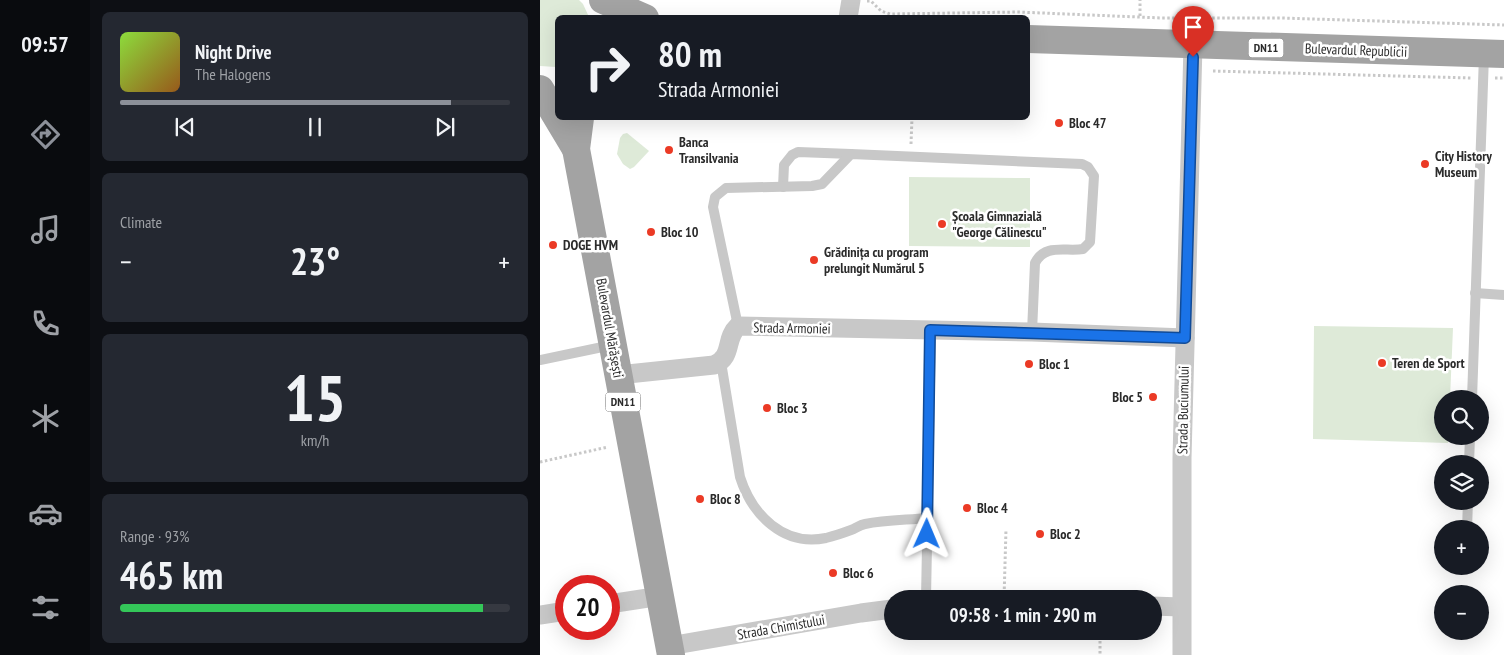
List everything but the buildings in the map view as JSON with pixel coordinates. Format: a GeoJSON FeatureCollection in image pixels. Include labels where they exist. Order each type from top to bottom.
{"type":"FeatureCollection","features":[{"type":"Feature","properties":{"kind":"main road"},"geometry":{"type":"LineString","coordinates":[[595,0],[600,15]]}},
{"type":"Feature","properties":{"kind":"main road"},"geometry":{"type":"LineString","coordinates":[[603,0],[638,15]]}},
{"type":"Feature","properties":{"kind":"main road","name":"Bulevardul Republicii"},"geometry":{"type":"LineString","coordinates":[[1030,39],[1193,45],[1490,62]]}},
{"type":"Feature","properties":{"kind":"main road"},"geometry":{"type":"LineString","coordinates":[[540,76],[555,77]]}},
{"type":"Feature","properties":{"kind":"main road","name":"Bulevardul Mărășești"},"geometry":{"type":"LineString","coordinates":[[540,89],[555,114]]}},
{"type":"Feature","properties":{"kind":"main road","name":"Bulevardul Mărășești"},"geometry":{"type":"LineString","coordinates":[[559,120],[576,148]]}},
{"type":"Feature","properties":{"kind":"main road","name":"Bulevardul Mărășești"},"geometry":{"type":"LineString","coordinates":[[580,120],[576,148],[670,650]]}},
{"type":"Feature","properties":{"kind":"street"},"geometry":{"type":"LineString","coordinates":[[848,15],[851,0]]}},
{"type":"Feature","properties":{"kind":"street","name":"Strada Buciumului"},"geometry":{"type":"LineString","coordinates":[[1182,655],[1182,458],[1193,45]]}},
{"type":"Feature","properties":{"kind":"street","name":"Strada Armoniei"},"geometry":{"type":"LineString","coordinates":[[720,362],[728,350],[730,335],[738,326],[1032,332],[1185,338]]}},
{"type":"Feature","properties":{"kind":"street"},"geometry":{"type":"LineString","coordinates":[[618,375],[714,365],[720,362]]}},
{"type":"Feature","properties":{"kind":"street"},"geometry":{"type":"LineString","coordinates":[[620,602],[661,596]]}},
{"type":"Feature","properties":{"kind":"street"},"geometry":{"type":"LineString","coordinates":[[1162,606],[1181,607]]}},
{"type":"Feature","properties":{"kind":"street","name":"Strada Chimistului"},"geometry":{"type":"LineString","coordinates":[[670,650],[884,610]]}},
{"type":"Feature","properties":{"kind":"street"},"geometry":{"type":"LineString","coordinates":[[540,615],[555,613]]}},
{"type":"Feature","properties":{"kind":"lane"},"geometry":{"type":"LineString","coordinates":[[1472,390],[1475,292],[1490,62]]}},
{"type":"Feature","properties":{"kind":"lane"},"geometry":{"type":"LineString","coordinates":[[783,187],[784,165],[792,155],[798,152],[1077,164],[1088,167],[1094,176],[1090,242],[1083,249],[1050,250],[1037,258],[1035,263],[1032,332]]}},
{"type":"Feature","properties":{"kind":"lane"},"geometry":{"type":"LineString","coordinates":[[738,326],[715,223],[713,207],[718,193],[726,188],[812,186],[822,184],[850,154]]}},
{"type":"Feature","properties":{"kind":"lane"},"geometry":{"type":"LineString","coordinates":[[1475,292],[1504,294]]}},
{"type":"Feature","properties":{"kind":"lane"},"geometry":{"type":"LineString","coordinates":[[926,590],[930,330]]}},
{"type":"Feature","properties":{"kind":"lane"},"geometry":{"type":"LineString","coordinates":[[540,360],[613,345]]}},
{"type":"Feature","properties":{"kind":"lane"},"geometry":{"type":"LineString","coordinates":[[720,362],[740,477],[754,505],[779,531],[799,539],[817,540],[834,536],[867,523],[927,518]]}},
{"type":"Feature","properties":{"kind":"path"},"geometry":{"type":"LineString","coordinates":[[863,0],[871,1],[882,11],[890,14],[1018,12],[1504,25]]}},
{"type":"Feature","properties":{"kind":"path"},"geometry":{"type":"LineString","coordinates":[[1140,0],[1140,16]]}},
{"type":"Feature","properties":{"kind":"path"},"geometry":{"type":"LineString","coordinates":[[1213,71],[1490,62],[1504,78]]}},
{"type":"Feature","properties":{"kind":"path"},"geometry":{"type":"LineString","coordinates":[[911,156],[912,120]]}},
{"type":"Feature","properties":{"kind":"path"},"geometry":{"type":"LineString","coordinates":[[540,462],[608,447]]}},
{"type":"Feature","properties":{"kind":"path"},"geometry":{"type":"LineString","coordinates":[[1004,590],[1006,529]]}},
{"type":"Feature","properties":{"kind":"path"},"geometry":{"type":"LineString","coordinates":[[1100,640],[1100,655]]}},
{"type":"Feature","properties":{"kind":"green space"},"geometry":{"type":"Polygon","coordinates":[[[540,0],[579,0],[588,15],[555,15],[555,67],[540,66],[540,0]]]}},
{"type":"Feature","properties":{"kind":"green space"},"geometry":{"type":"Polygon","coordinates":[[[627,133],[649,151],[630,169],[623,164],[617,154],[620,138],[623,134],[627,133]]]}},
{"type":"Feature","properties":{"kind":"green space"},"geometry":{"type":"Polygon","coordinates":[[[909,177],[1030,178],[1030,247],[909,246],[909,177]]]}},
{"type":"Feature","properties":{"kind":"green space","name":"Teren de Sport"},"geometry":{"type":"Polygon","coordinates":[[[1314,326],[1453,328],[1450,390],[1434,390],[1434,443],[1313,439],[1314,326]]]}},
{"type":"Feature","properties":{"kind":"place","name":"Bloc 47"},"geometry":{"type":"Point","coordinates":[1059,123]}},
{"type":"Feature","properties":{"kind":"place","name":"Banca Transilvania"},"geometry":{"type":"Point","coordinates":[669,150]}},
{"type":"Feature","properties":{"kind":"place","name":"City History Museum"},"geometry":{"type":"Point","coordinates":[1425,164]}},
{"type":"Feature","properties":{"kind":"place","name":"Școala Gimnazială \"George Călinescu\""},"geometry":{"type":"Point","coordinates":[942,224]}},
{"type":"Feature","properties":{"kind":"place","name":"Bloc 10"},"geometry":{"type":"Point","coordinates":[651,232]}},
{"type":"Feature","properties":{"kind":"place","name":"DOGE HVM"},"geometry":{"type":"Point","coordinates":[553,245]}},
{"type":"Feature","properties":{"kind":"place","name":"Grădinița cu program prelungit Numărul 5"},"geometry":{"type":"Point","coordinates":[814,260]}},
{"type":"Feature","properties":{"kind":"place","name":"Teren de Sport"},"geometry":{"type":"Point","coordinates":[1382,363]}},
{"type":"Feature","properties":{"kind":"place","name":"Bloc 1"},"geometry":{"type":"Point","coordinates":[1029,364]}},
{"type":"Feature","properties":{"kind":"place","name":"Bloc 5"},"geometry":{"type":"Point","coordinates":[1153,397]}},
{"type":"Feature","properties":{"kind":"place","name":"Bloc 3"},"geometry":{"type":"Point","coordinates":[767,408]}},
{"type":"Feature","properties":{"kind":"place","name":"Bloc 8"},"geometry":{"type":"Point","coordinates":[700,499]}},
{"type":"Feature","properties":{"kind":"place","name":"Bloc 4"},"geometry":{"type":"Point","coordinates":[967,508]}},
{"type":"Feature","properties":{"kind":"place","name":"Bloc 2"},"geometry":{"type":"Point","coordinates":[1040,534]}},
{"type":"Feature","properties":{"kind":"place","name":"Bloc 6"},"geometry":{"type":"Point","coordinates":[833,573]}},
{"type":"Feature","properties":{"kind":"route"},"geometry":{"type":"LineString","coordinates":[[927,534],[930,330],[1185,338],[1193,57]]}}]}
